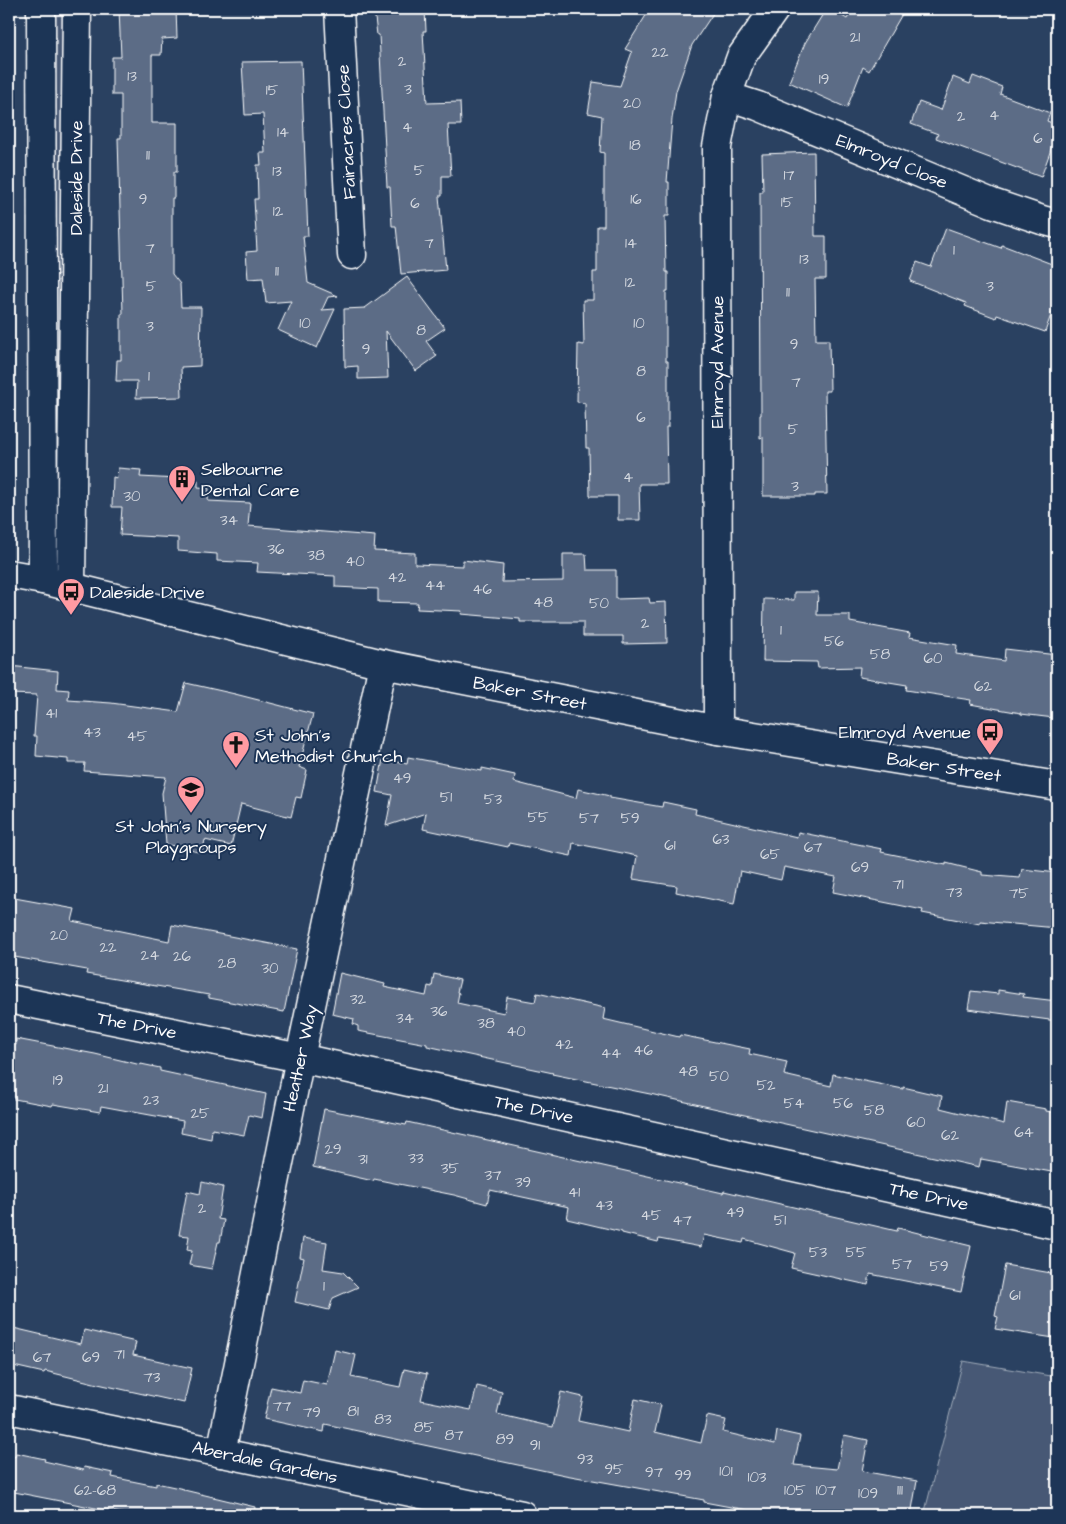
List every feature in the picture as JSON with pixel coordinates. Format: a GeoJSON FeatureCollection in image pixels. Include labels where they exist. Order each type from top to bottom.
{"type":"FeatureCollection","features":[{"type":"Feature","properties":{"kind":"street","name":"Daleside Drive"},"geometry":{"type":"LineString","coordinates":[[41,9],[43,580]]}},
{"type":"Feature","properties":{"kind":"street","name":"Daleside Drive"},"geometry":{"type":"LineString","coordinates":[[71,587],[77,9]]}},
{"type":"Feature","properties":{"kind":"street","name":"Fairacres Close"},"geometry":{"type":"LineString","coordinates":[[339,9],[352,255]]}},
{"type":"Feature","properties":{"kind":"street","name":"Elmroyd Avenue"},"geometry":{"type":"LineString","coordinates":[[718,730],[717,147],[728,96],[741,57],[775,9]]}},
{"type":"Feature","properties":{"kind":"street","name":"Elmroyd Close"},"geometry":{"type":"LineString","coordinates":[[728,96],[767,110],[992,203],[1057,224]]}},
{"type":"Feature","properties":{"kind":"street","name":"Baker Street"},"geometry":{"type":"LineString","coordinates":[[9,574],[43,580],[383,664],[718,730],[1057,786]]}},
{"type":"Feature","properties":{"kind":"street","name":"Heather Way"},"geometry":{"type":"LineString","coordinates":[[221,1453],[300,1058],[383,664]]}},
{"type":"Feature","properties":{"kind":"street","name":"The Drive"},"geometry":{"type":"LineString","coordinates":[[9,999],[300,1058],[1057,1225]]}},
{"type":"Feature","properties":{"kind":"street","name":"Aberdale Gardens"},"geometry":{"type":"LineString","coordinates":[[9,1408],[522,1515]]}},
{"type":"Feature","properties":{"kind":"shaded area"},"geometry":{"type":"Polygon","coordinates":[[[52,9],[65,9],[63,272],[52,277],[52,9]]]}},
{"type":"Feature","properties":{"kind":"shaded area"},"geometry":{"type":"Polygon","coordinates":[[[64,278],[64,549],[50,548],[52,283],[64,278]]]}},
{"type":"Feature","properties":{"kind":"shaded area"},"geometry":{"type":"Polygon","coordinates":[[[963,1361],[1057,1377],[1057,1515],[924,1515],[963,1361]]]}},
{"type":"Feature","properties":{"kind":"building"},"geometry":{"type":"Polygon","coordinates":[[[119,9],[176,9],[177,38],[162,39],[161,55],[152,55],[152,123],[177,123],[177,172],[174,172],[174,198],[172,198],[172,274],[180,284],[181,307],[201,307],[200,366],[181,367],[182,397],[136,398],[137,381],[116,381],[117,360],[121,360],[121,314],[123,314],[118,138],[121,138],[121,95],[112,95],[112,57],[121,57],[119,9]]]}},
{"type":"Feature","properties":{"kind":"building"},"geometry":{"type":"Polygon","coordinates":[[[374,9],[425,9],[426,31],[423,31],[427,103],[460,102],[461,125],[448,125],[451,176],[442,176],[442,196],[439,196],[446,270],[401,274],[396,226],[392,226],[390,187],[387,187],[379,35],[377,35],[374,9]]]}},
{"type":"Feature","properties":{"kind":"building"},"geometry":{"type":"Polygon","coordinates":[[[650,9],[716,9],[692,45],[676,91],[672,119],[667,182],[669,182],[669,216],[665,216],[666,272],[668,272],[668,291],[666,291],[666,361],[668,361],[667,484],[639,484],[640,520],[618,520],[618,496],[590,496],[589,448],[586,448],[585,403],[577,402],[578,344],[584,345],[583,300],[593,300],[593,272],[597,272],[597,226],[604,226],[604,153],[600,152],[602,116],[588,113],[593,82],[620,86],[632,52],[625,49],[650,9]]]}},
{"type":"Feature","properties":{"kind":"building"},"geometry":{"type":"Polygon","coordinates":[[[826,9],[831,9],[847,19],[853,9],[905,9],[869,71],[863,67],[847,108],[789,82],[805,43],[826,9]]]}},
{"type":"Feature","properties":{"kind":"building"},"geometry":{"type":"Polygon","coordinates":[[[301,61],[308,236],[303,236],[308,283],[338,296],[328,297],[322,310],[335,309],[317,348],[278,330],[291,301],[266,303],[263,278],[248,279],[246,252],[257,251],[254,199],[258,199],[257,165],[261,165],[260,153],[265,153],[263,114],[245,115],[242,62],[301,61]]]}},
{"type":"Feature","properties":{"kind":"building"},"geometry":{"type":"Polygon","coordinates":[[[973,76],[1002,87],[1000,94],[1050,113],[1047,121],[1057,125],[1057,133],[1041,177],[936,138],[938,134],[911,124],[919,102],[941,110],[953,77],[970,84],[973,76]]]}},
{"type":"Feature","properties":{"kind":"building"},"geometry":{"type":"Polygon","coordinates":[[[814,152],[815,236],[826,236],[826,279],[815,279],[816,340],[829,340],[830,391],[825,391],[827,494],[815,494],[815,496],[763,496],[763,437],[760,438],[760,192],[763,192],[762,154],[814,152]]]}},
{"type":"Feature","properties":{"kind":"building"},"geometry":{"type":"Polygon","coordinates":[[[946,228],[1001,248],[1002,245],[1057,266],[1057,298],[1045,332],[997,315],[996,318],[965,306],[966,303],[910,281],[917,262],[931,267],[946,228]]]}},
{"type":"Feature","properties":{"kind":"building"},"geometry":{"type":"Polygon","coordinates":[[[407,277],[445,328],[426,341],[437,356],[416,371],[386,331],[388,378],[358,379],[358,366],[345,367],[344,309],[365,308],[407,277]]]}},
{"type":"Feature","properties":{"kind":"building"},"geometry":{"type":"Polygon","coordinates":[[[118,468],[141,470],[140,477],[198,480],[198,487],[209,488],[208,501],[250,503],[248,526],[375,536],[374,551],[415,553],[415,564],[463,566],[463,560],[503,565],[502,582],[563,581],[563,554],[586,554],[587,570],[616,570],[616,599],[649,598],[650,603],[666,602],[667,643],[623,644],[623,636],[583,636],[583,622],[520,622],[520,619],[461,614],[462,611],[417,609],[418,603],[378,602],[378,589],[335,587],[335,576],[257,572],[258,563],[217,561],[217,554],[178,551],[178,538],[120,535],[122,507],[112,507],[113,477],[117,478],[118,468]]]}},
{"type":"Feature","properties":{"kind":"building"},"geometry":{"type":"Polygon","coordinates":[[[794,592],[818,592],[817,615],[850,615],[850,622],[910,633],[909,637],[957,645],[956,654],[1004,661],[1005,649],[1057,655],[1057,690],[1054,718],[970,704],[971,700],[906,690],[907,685],[859,677],[860,667],[818,668],[817,662],[763,661],[764,599],[794,600],[794,592]]]}},
{"type":"Feature","properties":{"kind":"building"},"geometry":{"type":"Polygon","coordinates":[[[9,666],[58,671],[57,689],[69,690],[68,700],[111,703],[178,712],[186,683],[313,714],[299,767],[307,770],[301,798],[296,797],[291,817],[241,804],[231,846],[205,840],[202,853],[166,844],[162,793],[166,777],[84,771],[85,763],[68,763],[68,759],[36,756],[37,736],[34,736],[37,695],[9,694],[9,666]]]}},
{"type":"Feature","properties":{"kind":"building"},"geometry":{"type":"Polygon","coordinates":[[[408,757],[482,771],[482,768],[515,775],[514,782],[576,798],[578,789],[610,796],[610,798],[662,807],[663,802],[696,809],[695,814],[797,837],[798,832],[882,849],[881,852],[946,865],[946,863],[982,872],[982,875],[1020,878],[1022,869],[1057,873],[1057,928],[980,921],[980,924],[922,913],[923,910],[833,892],[836,877],[784,867],[781,880],[740,871],[734,904],[676,892],[677,886],[633,879],[637,856],[573,843],[571,856],[509,843],[508,847],[423,829],[426,813],[386,826],[392,795],[377,792],[383,759],[407,764],[408,757]]]}},
{"type":"Feature","properties":{"kind":"building"},"geometry":{"type":"Polygon","coordinates":[[[9,897],[75,909],[72,921],[169,941],[172,925],[297,949],[284,1012],[209,998],[209,995],[86,974],[87,970],[9,956],[9,897]]]}},
{"type":"Feature","properties":{"kind":"building"},"geometry":{"type":"Polygon","coordinates":[[[340,973],[385,984],[384,987],[426,996],[428,986],[432,987],[434,974],[460,980],[457,1003],[504,1013],[507,997],[535,1002],[537,993],[605,1008],[603,1019],[679,1037],[680,1035],[750,1049],[749,1054],[787,1062],[784,1075],[831,1086],[833,1074],[903,1089],[903,1087],[942,1096],[940,1108],[1004,1124],[1007,1102],[1046,1109],[1046,1111],[1057,1113],[1057,1173],[981,1159],[979,1167],[552,1074],[427,1046],[427,1044],[358,1031],[358,1026],[353,1024],[354,1019],[332,1014],[340,973]]]}},
{"type":"Feature","properties":{"kind":"building"},"geometry":{"type":"Polygon","coordinates":[[[998,990],[1024,994],[1023,997],[1057,1001],[1057,1021],[968,1009],[971,991],[998,994],[998,990]]]}},
{"type":"Feature","properties":{"kind":"building"},"geometry":{"type":"Polygon","coordinates":[[[16,1039],[160,1068],[160,1071],[266,1094],[262,1118],[249,1115],[244,1135],[212,1129],[211,1139],[181,1133],[183,1121],[101,1106],[100,1112],[9,1098],[9,1043],[16,1045],[16,1039]]]}},
{"type":"Feature","properties":{"kind":"building"},"geometry":{"type":"Polygon","coordinates":[[[324,1109],[406,1125],[407,1122],[897,1231],[898,1228],[971,1246],[961,1292],[870,1274],[868,1285],[791,1268],[795,1253],[744,1239],[743,1243],[704,1235],[701,1247],[659,1239],[658,1242],[567,1219],[569,1207],[490,1190],[487,1204],[454,1195],[374,1179],[373,1181],[313,1167],[324,1109]]]}},
{"type":"Feature","properties":{"kind":"building"},"geometry":{"type":"Polygon","coordinates":[[[202,1182],[223,1187],[218,1219],[224,1220],[212,1269],[189,1265],[192,1251],[187,1250],[189,1236],[179,1235],[187,1191],[200,1194],[202,1182]]]}},
{"type":"Feature","properties":{"kind":"building"},"geometry":{"type":"Polygon","coordinates":[[[303,1238],[327,1242],[323,1269],[343,1272],[358,1287],[333,1298],[329,1310],[295,1302],[304,1258],[300,1257],[303,1238]]]}},
{"type":"Feature","properties":{"kind":"building"},"geometry":{"type":"Polygon","coordinates":[[[1005,1265],[1057,1274],[1057,1318],[1054,1338],[995,1329],[998,1317],[995,1316],[1005,1265]]]}},
{"type":"Feature","properties":{"kind":"building"},"geometry":{"type":"Polygon","coordinates":[[[9,1327],[81,1344],[84,1330],[136,1342],[133,1355],[192,1368],[184,1403],[45,1371],[44,1373],[9,1365],[9,1327]]]}},
{"type":"Feature","properties":{"kind":"building"},"geometry":{"type":"Polygon","coordinates":[[[335,1350],[356,1355],[351,1377],[400,1387],[404,1369],[427,1374],[421,1400],[471,1410],[477,1386],[502,1392],[497,1414],[553,1427],[561,1392],[583,1397],[578,1421],[628,1432],[635,1399],[661,1405],[655,1432],[701,1443],[707,1416],[726,1420],[723,1432],[775,1444],[777,1431],[800,1436],[794,1465],[837,1469],[844,1435],[868,1440],[862,1471],[917,1481],[911,1515],[767,1515],[746,1512],[747,1510],[704,1502],[704,1500],[565,1475],[325,1424],[324,1432],[264,1419],[271,1387],[300,1393],[303,1380],[327,1385],[335,1350]]]}},
{"type":"Feature","properties":{"kind":"building"},"geometry":{"type":"Polygon","coordinates":[[[16,1453],[83,1470],[84,1467],[113,1473],[112,1477],[156,1486],[156,1483],[255,1507],[254,1515],[131,1515],[9,1491],[9,1455],[15,1457],[16,1453]]]}},
{"type":"Feature","properties":{"kind":"place","name":"Selbourne Dental Care"},"geometry":{"type":"Point","coordinates":[182,503]}},
{"type":"Feature","properties":{"kind":"place","name":"Daleside Drive"},"geometry":{"type":"Point","coordinates":[71,616]}},
{"type":"Feature","properties":{"kind":"place","name":"Elmroyd Avenue"},"geometry":{"type":"Point","coordinates":[990,756]}},
{"type":"Feature","properties":{"kind":"place","name":"St John's Methodist Church"},"geometry":{"type":"Point","coordinates":[236,769]}},
{"type":"Feature","properties":{"kind":"place","name":"St John's Nursery Playgroups"},"geometry":{"type":"Point","coordinates":[191,814]}}]}
